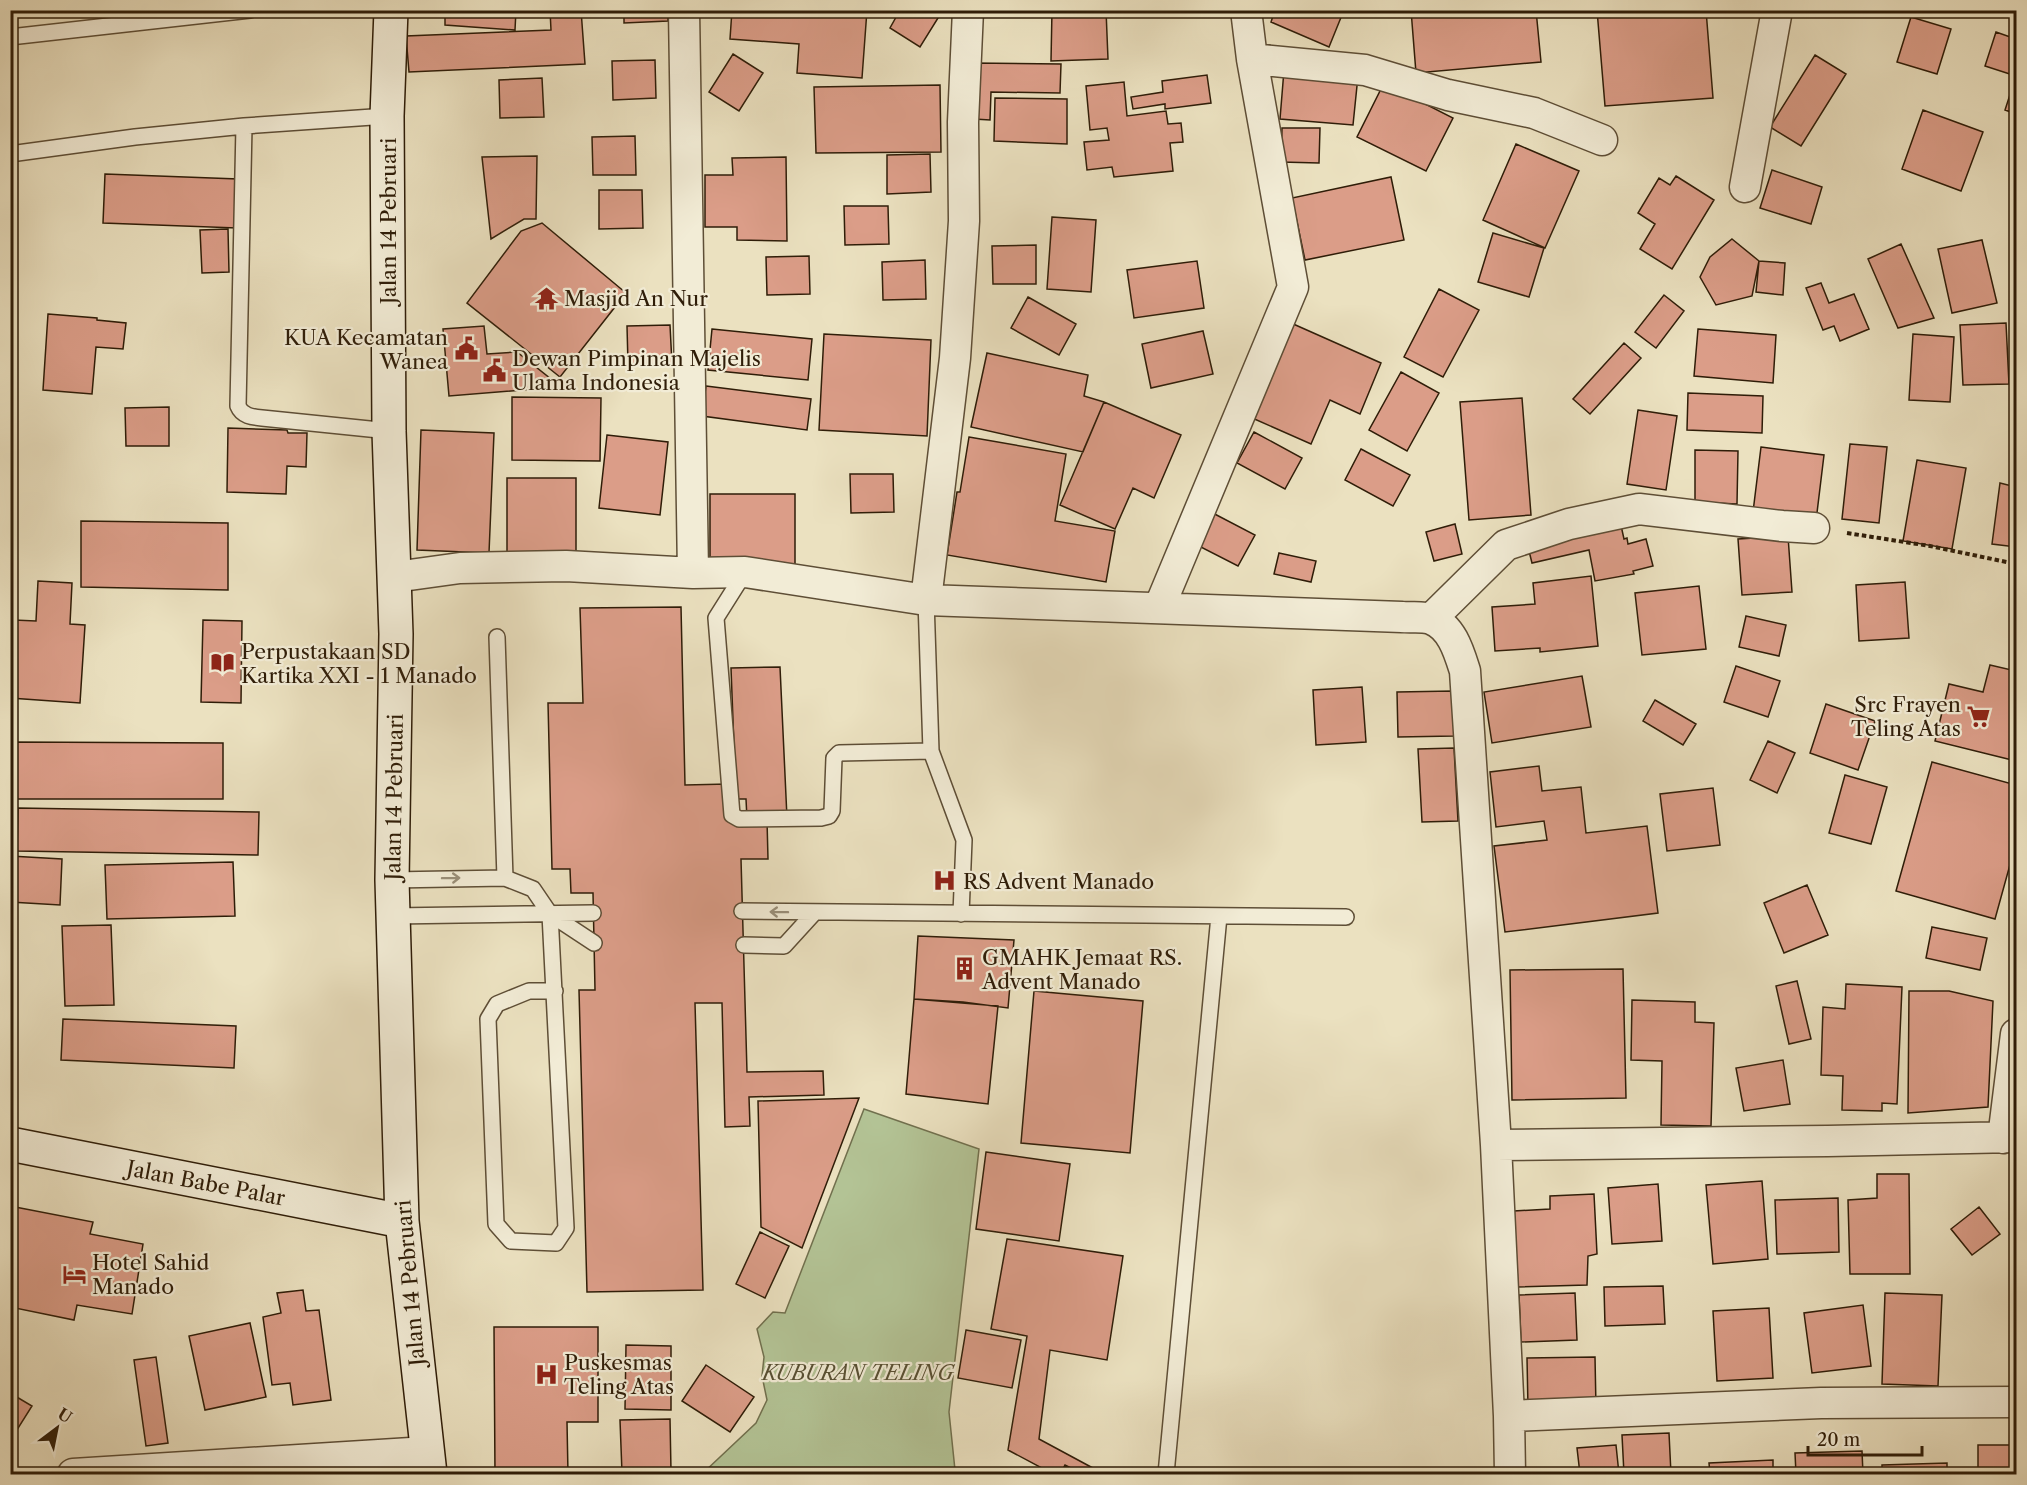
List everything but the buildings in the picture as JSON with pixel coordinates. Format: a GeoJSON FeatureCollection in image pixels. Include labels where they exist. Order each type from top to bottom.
{"type":"FeatureCollection","features":[{"type":"Feature","properties":{"kind":"main road","name":"Jalan 14 Pebruari"},"geometry":{"type":"LineString","coordinates":[[392,10],[387,116],[389,431],[395,577],[392,880],[402,1221],[428,1463]]}},
{"type":"Feature","properties":{"kind":"main road","name":"Jalan Babe Palar"},"geometry":{"type":"LineString","coordinates":[[10,1144],[402,1221]]}},
{"type":"Feature","properties":{"kind":"street"},"geometry":{"type":"LineString","coordinates":[[684,10],[693,573]]}},
{"type":"Feature","properties":{"kind":"street"},"geometry":{"type":"LineString","coordinates":[[926,600],[955,358],[964,221],[963,122],[968,10]]}},
{"type":"Feature","properties":{"kind":"street"},"geometry":{"type":"LineString","coordinates":[[1159,608],[1293,287],[1252,58],[1246,10]]}},
{"type":"Feature","properties":{"kind":"street"},"geometry":{"type":"LineString","coordinates":[[1745,187],[1777,10]]}},
{"type":"Feature","properties":{"kind":"street"},"geometry":{"type":"LineString","coordinates":[[1252,58],[1365,70],[1448,95],[1534,113],[1602,140]]}},
{"type":"Feature","properties":{"kind":"street"},"geometry":{"type":"LineString","coordinates":[[1431,619],[1506,544],[1569,524],[1639,509],[1814,528]]}},
{"type":"Feature","properties":{"kind":"street"},"geometry":{"type":"LineString","coordinates":[[395,577],[460,568],[566,566],[693,573],[745,572],[926,600],[1431,619],[1447,630],[1459,651],[1465,670],[1496,1145],[1510,1474]]}},
{"type":"Feature","properties":{"kind":"street"},"geometry":{"type":"LineString","coordinates":[[1496,1145],[2010,1138],[2016,1034]]}},
{"type":"Feature","properties":{"kind":"street"},"geometry":{"type":"LineString","coordinates":[[1509,1416],[1821,1403],[2016,1402]]}},
{"type":"Feature","properties":{"kind":"street"},"geometry":{"type":"LineString","coordinates":[[73,1474],[428,1463]]}},
{"type":"Feature","properties":{"kind":"lane"},"geometry":{"type":"LineString","coordinates":[[10,37],[250,10]]}},
{"type":"Feature","properties":{"kind":"lane"},"geometry":{"type":"LineString","coordinates":[[10,154],[135,137],[244,126],[387,116]]}},
{"type":"Feature","properties":{"kind":"lane"},"geometry":{"type":"LineString","coordinates":[[244,126],[237,406],[246,415],[262,418],[389,431]]}},
{"type":"Feature","properties":{"kind":"lane"},"geometry":{"type":"LineString","coordinates":[[745,572],[716,618],[734,817],[747,820],[825,818],[832,811],[834,758],[839,753],[931,751]]}},
{"type":"Feature","properties":{"kind":"lane"},"geometry":{"type":"LineString","coordinates":[[926,600],[931,751],[964,840],[961,914]]}},
{"type":"Feature","properties":{"kind":"lane"},"geometry":{"type":"LineString","coordinates":[[497,637],[505,878]]}},
{"type":"Feature","properties":{"kind":"lane"},"geometry":{"type":"LineString","coordinates":[[392,880],[505,878],[532,889],[550,914],[594,943]]}},
{"type":"Feature","properties":{"kind":"lane"},"geometry":{"type":"LineString","coordinates":[[742,911],[1346,916]]}},
{"type":"Feature","properties":{"kind":"lane"},"geometry":{"type":"LineString","coordinates":[[744,945],[784,946],[815,912]]}},
{"type":"Feature","properties":{"kind":"lane"},"geometry":{"type":"LineString","coordinates":[[393,916],[593,913]]}},
{"type":"Feature","properties":{"kind":"lane"},"geometry":{"type":"LineString","coordinates":[[550,914],[555,991],[566,1228],[556,1243],[512,1240],[496,1224],[488,1019],[497,1004],[529,992],[555,991]]}},
{"type":"Feature","properties":{"kind":"lane"},"geometry":{"type":"LineString","coordinates":[[1166,1474],[1219,916]]}},
{"type":"Feature","properties":{"kind":"path"},"geometry":{"type":"LineString","coordinates":[[1814,528],[1930,546],[2016,564]]}},
{"type":"Feature","properties":{"kind":"green space","name":"KUBURAN TELING"},"geometry":{"type":"Polygon","coordinates":[[[864,1109],[979,1149],[949,1412],[955,1470],[964,1474],[702,1474],[756,1423],[767,1400],[762,1376],[764,1357],[757,1329],[773,1312],[785,1313],[864,1109]]]}},
{"type":"Feature","properties":{"kind":"place","name":"Masjid An Nur"},"geometry":{"type":"Point","coordinates":[546,298]}},
{"type":"Feature","properties":{"kind":"place","name":"KUA Kecamatan Wanea"},"geometry":{"type":"Point","coordinates":[466,349]}},
{"type":"Feature","properties":{"kind":"place","name":"Dewan Pimpinan Majelis Ulama Indonesia"},"geometry":{"type":"Point","coordinates":[494,370]}},
{"type":"Feature","properties":{"kind":"place","name":"Perpustakaan SD Kartika XXI - 1 Manado"},"geometry":{"type":"Point","coordinates":[223,663]}},
{"type":"Feature","properties":{"kind":"place","name":"Src Frayen Teling Atas"},"geometry":{"type":"Point","coordinates":[1979,716]}},
{"type":"Feature","properties":{"kind":"place","name":"RS Advent Manado"},"geometry":{"type":"Point","coordinates":[945,881]}},
{"type":"Feature","properties":{"kind":"place","name":"GMAHK Jemaat RS. Advent Manado"},"geometry":{"type":"Point","coordinates":[964,969]}},
{"type":"Feature","properties":{"kind":"place","name":"Hotel Sahid Manado"},"geometry":{"type":"Point","coordinates":[74,1274]}},
{"type":"Feature","properties":{"kind":"place","name":"Puskesmas Teling Atas"},"geometry":{"type":"Point","coordinates":[546,1374]}}]}
